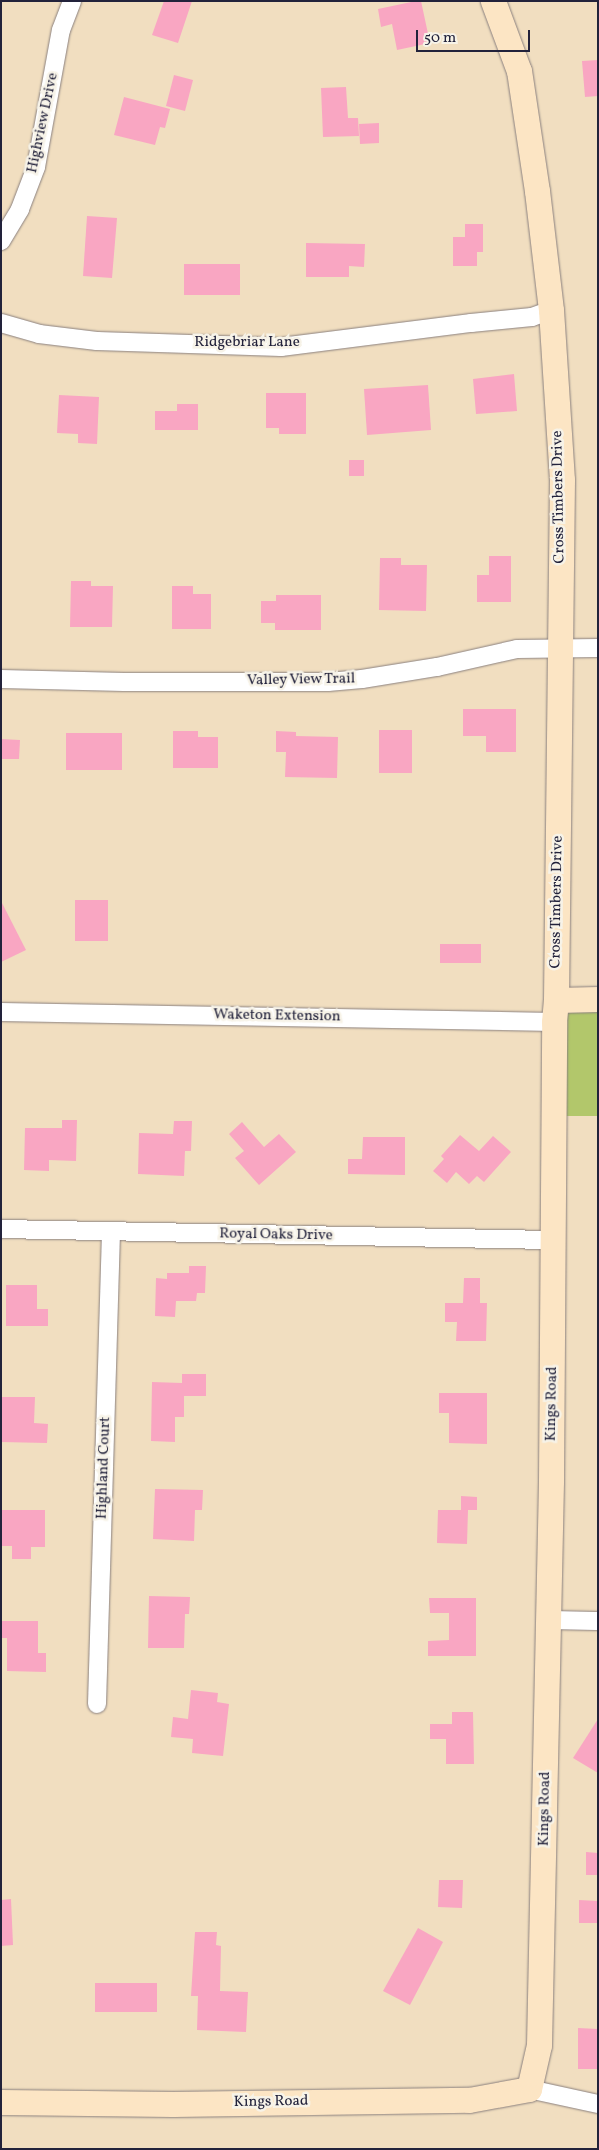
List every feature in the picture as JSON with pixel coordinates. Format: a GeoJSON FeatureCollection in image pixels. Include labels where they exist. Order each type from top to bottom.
{"type":"FeatureCollection","features":[{"type":"Feature","properties":{"kind":"street","name":"Highview Drive"},"geometry":{"type":"LineString","coordinates":[[1,241],[20,209],[36,167],[61,30],[72,1]]}},
{"type":"Feature","properties":{"kind":"street","name":"Cross Timbers Drive"},"geometry":{"type":"LineString","coordinates":[[493,1],[519,71],[552,310],[562,480],[555,1011]]}},
{"type":"Feature","properties":{"kind":"street","name":"Ridgebriar Lane"},"geometry":{"type":"LineString","coordinates":[[1,323],[39,334],[96,342],[281,346],[471,322],[532,318],[552,310]]}},
{"type":"Feature","properties":{"kind":"street","name":"Valley View Trail"},"geometry":{"type":"LineString","coordinates":[[1,679],[124,682],[328,682],[362,679],[437,666],[517,649],[598,648]]}},
{"type":"Feature","properties":{"kind":"street"},"geometry":{"type":"LineString","coordinates":[[555,1011],[598,999]]}},
{"type":"Feature","properties":{"kind":"street","name":"Waketon Extension"},"geometry":{"type":"LineString","coordinates":[[1,1012],[555,1011]]}},
{"type":"Feature","properties":{"kind":"street","name":"Kings Road"},"geometry":{"type":"LineString","coordinates":[[1,2102],[173,2104],[468,2100],[529,2089],[541,2034],[552,1355],[555,1011]]}},
{"type":"Feature","properties":{"kind":"street","name":"Royal Oaks Drive"},"geometry":{"type":"LineString","coordinates":[[1,1229],[552,1240]]}},
{"type":"Feature","properties":{"kind":"street","name":"Highland Court"},"geometry":{"type":"LineString","coordinates":[[96,1704],[111,1232]]}},
{"type":"Feature","properties":{"kind":"street"},"geometry":{"type":"LineString","coordinates":[[548,1620],[598,1621]]}},
{"type":"Feature","properties":{"kind":"street"},"geometry":{"type":"LineString","coordinates":[[529,2089],[598,2104]]}},
{"type":"Feature","properties":{"kind":"green space"},"geometry":{"type":"Polygon","coordinates":[[[569,1012],[598,1012],[598,1116],[560,1116],[567,1014],[569,1012]]]}},
{"type":"Feature","properties":{"kind":"building"},"geometry":{"type":"Polygon","coordinates":[[[164,1],[192,1],[178,43],[152,35],[164,1]]]}},
{"type":"Feature","properties":{"kind":"building"},"geometry":{"type":"Polygon","coordinates":[[[421,1],[430,43],[397,50],[392,24],[381,27],[378,9],[421,1]]]}},
{"type":"Feature","properties":{"kind":"building"},"geometry":{"type":"Polygon","coordinates":[[[598,60],[598,96],[585,97],[582,61],[598,60]]]}},
{"type":"Feature","properties":{"kind":"building"},"geometry":{"type":"Polygon","coordinates":[[[174,75],[193,80],[185,111],[166,106],[174,75]]]}},
{"type":"Feature","properties":{"kind":"building"},"geometry":{"type":"Polygon","coordinates":[[[346,87],[348,118],[358,118],[359,136],[323,137],[321,88],[346,87]]]}},
{"type":"Feature","properties":{"kind":"building"},"geometry":{"type":"Polygon","coordinates":[[[124,97],[170,109],[165,128],[160,127],[155,145],[114,135],[124,97]]]}},
{"type":"Feature","properties":{"kind":"building"},"geometry":{"type":"Polygon","coordinates":[[[379,123],[379,143],[360,144],[359,124],[379,123]]]}},
{"type":"Feature","properties":{"kind":"building"},"geometry":{"type":"Polygon","coordinates":[[[87,216],[117,218],[112,278],[83,276],[87,216]]]}},
{"type":"Feature","properties":{"kind":"building"},"geometry":{"type":"Polygon","coordinates":[[[465,224],[483,224],[483,252],[477,252],[477,266],[453,266],[453,237],[465,237],[465,224]]]}},
{"type":"Feature","properties":{"kind":"building"},"geometry":{"type":"Polygon","coordinates":[[[306,243],[365,244],[364,267],[349,266],[349,277],[306,277],[306,243]]]}},
{"type":"Feature","properties":{"kind":"building"},"geometry":{"type":"Polygon","coordinates":[[[184,264],[240,264],[240,295],[184,295],[184,264]]]}},
{"type":"Feature","properties":{"kind":"building"},"geometry":{"type":"Polygon","coordinates":[[[514,374],[517,411],[476,414],[473,379],[514,374]]]}},
{"type":"Feature","properties":{"kind":"building"},"geometry":{"type":"Polygon","coordinates":[[[428,385],[431,430],[367,435],[364,389],[428,385]]]}},
{"type":"Feature","properties":{"kind":"building"},"geometry":{"type":"Polygon","coordinates":[[[266,393],[306,393],[306,434],[279,434],[279,428],[266,428],[266,393]]]}},
{"type":"Feature","properties":{"kind":"building"},"geometry":{"type":"Polygon","coordinates":[[[59,395],[99,397],[97,444],[78,443],[78,434],[57,433],[59,395]]]}},
{"type":"Feature","properties":{"kind":"building"},"geometry":{"type":"Polygon","coordinates":[[[177,404],[198,404],[198,430],[155,430],[155,411],[177,411],[177,404]]]}},
{"type":"Feature","properties":{"kind":"building"},"geometry":{"type":"Polygon","coordinates":[[[349,460],[364,460],[364,476],[349,476],[349,460]]]}},
{"type":"Feature","properties":{"kind":"building"},"geometry":{"type":"Polygon","coordinates":[[[489,556],[511,556],[511,602],[477,602],[477,575],[489,575],[489,556]]]}},
{"type":"Feature","properties":{"kind":"building"},"geometry":{"type":"Polygon","coordinates":[[[380,558],[401,558],[401,565],[427,565],[426,611],[379,610],[380,558]]]}},
{"type":"Feature","properties":{"kind":"building"},"geometry":{"type":"Polygon","coordinates":[[[71,581],[91,581],[91,586],[113,586],[112,627],[70,627],[71,581]]]}},
{"type":"Feature","properties":{"kind":"building"},"geometry":{"type":"Polygon","coordinates":[[[172,586],[193,586],[193,594],[211,594],[211,629],[172,629],[172,586]]]}},
{"type":"Feature","properties":{"kind":"building"},"geometry":{"type":"Polygon","coordinates":[[[276,595],[321,595],[321,630],[275,630],[275,623],[261,623],[261,601],[276,601],[276,595]]]}},
{"type":"Feature","properties":{"kind":"building"},"geometry":{"type":"Polygon","coordinates":[[[463,709],[516,709],[516,752],[486,752],[486,736],[463,736],[463,709]]]}},
{"type":"Feature","properties":{"kind":"building"},"geometry":{"type":"Polygon","coordinates":[[[379,730],[412,730],[412,773],[379,773],[379,730]]]}},
{"type":"Feature","properties":{"kind":"building"},"geometry":{"type":"Polygon","coordinates":[[[173,731],[198,731],[198,737],[218,737],[218,768],[173,768],[173,731]]]}},
{"type":"Feature","properties":{"kind":"building"},"geometry":{"type":"Polygon","coordinates":[[[276,731],[296,732],[296,736],[338,737],[337,778],[285,777],[286,752],[276,752],[276,731]]]}},
{"type":"Feature","properties":{"kind":"building"},"geometry":{"type":"Polygon","coordinates":[[[66,733],[122,733],[122,770],[66,770],[66,733]]]}},
{"type":"Feature","properties":{"kind":"building"},"geometry":{"type":"Polygon","coordinates":[[[1,739],[20,740],[19,759],[1,759],[1,739]]]}},
{"type":"Feature","properties":{"kind":"building"},"geometry":{"type":"Polygon","coordinates":[[[75,900],[108,900],[108,941],[75,941],[75,900]]]}},
{"type":"Feature","properties":{"kind":"building"},"geometry":{"type":"Polygon","coordinates":[[[1,901],[26,950],[1,962],[1,901]]]}},
{"type":"Feature","properties":{"kind":"building"},"geometry":{"type":"Polygon","coordinates":[[[440,944],[481,944],[481,963],[440,963],[440,944]]]}},
{"type":"Feature","properties":{"kind":"building"},"geometry":{"type":"Polygon","coordinates":[[[62,1120],[77,1120],[76,1161],[49,1160],[49,1171],[24,1170],[25,1128],[62,1128],[62,1120]]]}},
{"type":"Feature","properties":{"kind":"building"},"geometry":{"type":"Polygon","coordinates":[[[174,1121],[192,1121],[191,1151],[185,1151],[184,1176],[138,1174],[139,1133],[173,1134],[174,1121]]]}},
{"type":"Feature","properties":{"kind":"building"},"geometry":{"type":"Polygon","coordinates":[[[242,1122],[264,1147],[279,1134],[296,1152],[259,1185],[235,1158],[244,1151],[229,1134],[242,1122]]]}},
{"type":"Feature","properties":{"kind":"building"},"geometry":{"type":"Polygon","coordinates":[[[460,1135],[479,1151],[493,1136],[511,1152],[484,1182],[477,1176],[469,1184],[456,1172],[447,1183],[433,1171],[444,1159],[441,1156],[460,1135]]]}},
{"type":"Feature","properties":{"kind":"building"},"geometry":{"type":"Polygon","coordinates":[[[363,1137],[405,1137],[405,1175],[348,1174],[348,1159],[362,1159],[363,1137]]]}},
{"type":"Feature","properties":{"kind":"building"},"geometry":{"type":"Polygon","coordinates":[[[189,1266],[206,1266],[205,1293],[197,1293],[196,1301],[176,1301],[175,1317],[155,1316],[156,1278],[167,1279],[167,1273],[189,1273],[189,1266]]]}},
{"type":"Feature","properties":{"kind":"building"},"geometry":{"type":"Polygon","coordinates":[[[464,1278],[480,1278],[480,1303],[487,1303],[486,1341],[456,1341],[457,1322],[445,1322],[445,1303],[463,1303],[464,1278]]]}},
{"type":"Feature","properties":{"kind":"building"},"geometry":{"type":"Polygon","coordinates":[[[6,1285],[37,1285],[37,1309],[48,1309],[48,1326],[6,1326],[6,1285]]]}},
{"type":"Feature","properties":{"kind":"building"},"geometry":{"type":"Polygon","coordinates":[[[182,1374],[206,1374],[206,1396],[184,1396],[184,1417],[175,1417],[175,1442],[151,1441],[152,1382],[182,1383],[182,1374]]]}},
{"type":"Feature","properties":{"kind":"building"},"geometry":{"type":"Polygon","coordinates":[[[439,1393],[487,1393],[487,1444],[449,1443],[449,1413],[439,1413],[439,1393]]]}},
{"type":"Feature","properties":{"kind":"building"},"geometry":{"type":"Polygon","coordinates":[[[1,1397],[35,1397],[34,1423],[48,1424],[47,1443],[1,1442],[1,1397]]]}},
{"type":"Feature","properties":{"kind":"building"},"geometry":{"type":"Polygon","coordinates":[[[155,1489],[203,1490],[202,1510],[195,1510],[194,1541],[153,1539],[155,1489]]]}},
{"type":"Feature","properties":{"kind":"building"},"geometry":{"type":"Polygon","coordinates":[[[461,1496],[477,1497],[477,1510],[461,1510],[461,1496]]]}},
{"type":"Feature","properties":{"kind":"building"},"geometry":{"type":"Polygon","coordinates":[[[1,1510],[45,1510],[45,1547],[31,1547],[31,1559],[12,1559],[12,1546],[2,1546],[1,1510]]]}},
{"type":"Feature","properties":{"kind":"building"},"geometry":{"type":"Polygon","coordinates":[[[438,1510],[468,1510],[467,1544],[437,1543],[438,1510]]]}},
{"type":"Feature","properties":{"kind":"building"},"geometry":{"type":"Polygon","coordinates":[[[149,1596],[190,1597],[189,1614],[185,1614],[184,1648],[148,1648],[149,1596]]]}},
{"type":"Feature","properties":{"kind":"building"},"geometry":{"type":"Polygon","coordinates":[[[429,1598],[476,1598],[476,1656],[428,1656],[428,1641],[449,1640],[449,1613],[430,1613],[429,1598]]]}},
{"type":"Feature","properties":{"kind":"building"},"geometry":{"type":"Polygon","coordinates":[[[1,1621],[38,1621],[38,1653],[46,1653],[46,1672],[7,1671],[7,1638],[1,1638],[1,1621]]]}},
{"type":"Feature","properties":{"kind":"building"},"geometry":{"type":"Polygon","coordinates":[[[191,1690],[218,1693],[217,1702],[229,1704],[223,1756],[192,1753],[193,1739],[171,1737],[173,1717],[188,1719],[191,1690]]]}},
{"type":"Feature","properties":{"kind":"building"},"geometry":{"type":"Polygon","coordinates":[[[452,1712],[473,1712],[474,1764],[446,1764],[446,1739],[430,1739],[430,1724],[452,1724],[452,1712]]]}},
{"type":"Feature","properties":{"kind":"building"},"geometry":{"type":"Polygon","coordinates":[[[598,1719],[598,1773],[573,1758],[598,1719]]]}},
{"type":"Feature","properties":{"kind":"building"},"geometry":{"type":"Polygon","coordinates":[[[586,1852],[598,1853],[598,1875],[586,1875],[586,1852]]]}},
{"type":"Feature","properties":{"kind":"building"},"geometry":{"type":"Polygon","coordinates":[[[439,1880],[463,1880],[462,1908],[438,1907],[439,1880]]]}},
{"type":"Feature","properties":{"kind":"building"},"geometry":{"type":"Polygon","coordinates":[[[11,1899],[13,1945],[1,1946],[1,1900],[11,1899]]]}},
{"type":"Feature","properties":{"kind":"building"},"geometry":{"type":"Polygon","coordinates":[[[579,1900],[598,1901],[598,1923],[579,1923],[579,1900]]]}},
{"type":"Feature","properties":{"kind":"building"},"geometry":{"type":"Polygon","coordinates":[[[418,1928],[443,1942],[410,2005],[383,1991],[418,1928]]]}},
{"type":"Feature","properties":{"kind":"building"},"geometry":{"type":"Polygon","coordinates":[[[195,1932],[217,1932],[216,1945],[221,1946],[220,1991],[248,1992],[246,2032],[197,2030],[198,1996],[191,1996],[195,1932]]]}},
{"type":"Feature","properties":{"kind":"building"},"geometry":{"type":"Polygon","coordinates":[[[95,1983],[157,1983],[157,2012],[95,2012],[95,1983]]]}},
{"type":"Feature","properties":{"kind":"building"},"geometry":{"type":"Polygon","coordinates":[[[578,2028],[598,2029],[598,2069],[578,2069],[578,2028]]]}}]}
